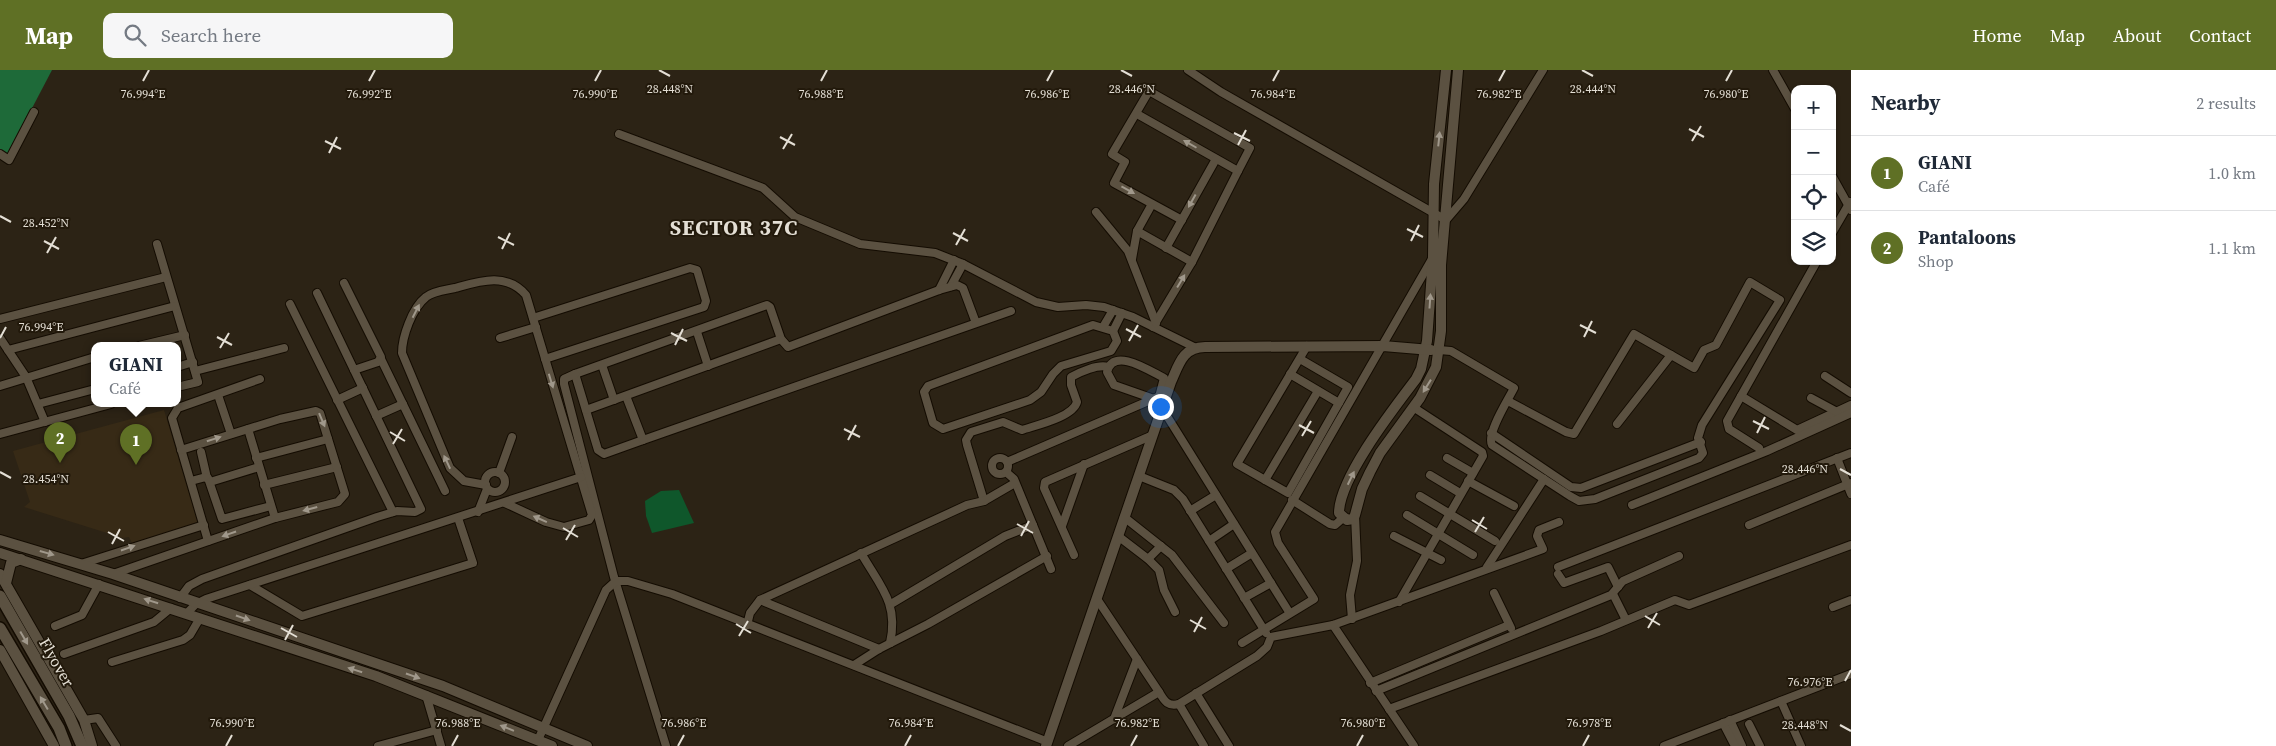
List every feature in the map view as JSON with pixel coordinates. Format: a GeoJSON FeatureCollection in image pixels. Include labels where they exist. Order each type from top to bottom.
{"type":"FeatureCollection","features":[{"type":"Feature","properties":{"kind":"main road","name":"Flyover"},"geometry":{"type":"LineString","coordinates":[[0,596],[69,716],[82,746]]}},
{"type":"Feature","properties":{"kind":"main road","name":"Flyover"},"geometry":{"type":"LineString","coordinates":[[0,628],[60,728],[66,746]]}},
{"type":"Feature","properties":{"kind":"street"},"geometry":{"type":"LineString","coordinates":[[1188,70],[1221,92],[1434,215],[1446,220]]}},
{"type":"Feature","properties":{"kind":"street"},"geometry":{"type":"LineString","coordinates":[[1355,515],[1353,519],[1343,518],[1339,513],[1343,494],[1370,442],[1416,379],[1425,349],[1433,257],[1434,184],[1446,70]]}},
{"type":"Feature","properties":{"kind":"street"},"geometry":{"type":"LineString","coordinates":[[1352,618],[1350,596],[1357,561],[1355,515],[1362,489],[1380,453],[1413,407],[1431,379],[1436,367],[1439,350],[1442,251],[1458,70]]}},
{"type":"Feature","properties":{"kind":"street"},"geometry":{"type":"LineString","coordinates":[[1446,220],[1464,199],[1543,70]]}},
{"type":"Feature","properties":{"kind":"street"},"geometry":{"type":"LineString","coordinates":[[1773,70],[1791,102]]}},
{"type":"Feature","properties":{"kind":"street"},"geometry":{"type":"LineString","coordinates":[[1155,325],[1192,262],[1250,148],[1149,91],[1112,154],[1125,162],[1114,183],[1182,220]]}},
{"type":"Feature","properties":{"kind":"street"},"geometry":{"type":"LineString","coordinates":[[0,154],[9,160],[34,112]]}},
{"type":"Feature","properties":{"kind":"street"},"geometry":{"type":"LineString","coordinates":[[1137,114],[1238,171]]}},
{"type":"Feature","properties":{"kind":"street"},"geometry":{"type":"LineString","coordinates":[[619,134],[763,188],[794,218],[860,244],[935,253],[963,264],[1030,300],[1049,306],[1096,305],[1155,325],[1194,347],[1383,346],[1451,351],[1514,388],[1491,433],[1490,439],[1492,444],[1544,480],[1580,501],[1595,499],[1699,458],[1703,453],[1699,432],[1702,425],[1780,300],[1750,282],[1716,345],[1704,350],[1694,368],[1634,334],[1574,434],[1566,432],[1508,401]]}},
{"type":"Feature","properties":{"kind":"street"},"geometry":{"type":"LineString","coordinates":[[1166,248],[1216,159]]}},
{"type":"Feature","properties":{"kind":"street"},"geometry":{"type":"LineString","coordinates":[[1836,182],[1850,205],[1836,227]]}},
{"type":"Feature","properties":{"kind":"street"},"geometry":{"type":"LineString","coordinates":[[1132,258],[1137,231],[1152,204]]}},
{"type":"Feature","properties":{"kind":"street"},"geometry":{"type":"LineString","coordinates":[[1096,212],[1124,244],[1132,258],[1155,325]]}},
{"type":"Feature","properties":{"kind":"street"},"geometry":{"type":"LineString","coordinates":[[1137,231],[1192,262]]}},
{"type":"Feature","properties":{"kind":"street"},"geometry":{"type":"LineString","coordinates":[[157,244],[198,382],[181,386]]}},
{"type":"Feature","properties":{"kind":"street"},"geometry":{"type":"LineString","coordinates":[[1242,643],[1263,628],[1314,598],[1275,538],[1275,532],[1433,257],[1442,251]]}},
{"type":"Feature","properties":{"kind":"street"},"geometry":{"type":"LineString","coordinates":[[939,290],[954,260]]}},
{"type":"Feature","properties":{"kind":"street"},"geometry":{"type":"LineString","coordinates":[[951,286],[963,264]]}},
{"type":"Feature","properties":{"kind":"street"},"geometry":{"type":"LineString","coordinates":[[1759,448],[1733,432],[1726,424],[1814,265]]}},
{"type":"Feature","properties":{"kind":"street"},"geometry":{"type":"LineString","coordinates":[[533,318],[690,268],[696,270],[706,300],[704,307],[544,359]]}},
{"type":"Feature","properties":{"kind":"street"},"geometry":{"type":"LineString","coordinates":[[0,319],[166,277]]}},
{"type":"Feature","properties":{"kind":"street"},"geometry":{"type":"LineString","coordinates":[[499,473],[505,480],[504,488],[508,501],[557,526],[576,525],[589,520],[592,515],[526,295],[522,290],[508,282],[489,279],[426,296],[414,313],[402,346],[403,360],[450,468],[464,481],[487,487],[496,492],[504,488]]}},
{"type":"Feature","properties":{"kind":"street"},"geometry":{"type":"LineString","coordinates":[[344,283],[445,491]]}},
{"type":"Feature","properties":{"kind":"street"},"geometry":{"type":"LineString","coordinates":[[666,746],[616,581],[564,379],[769,306],[782,339],[788,347],[939,290],[957,285],[963,288],[976,323]]}},
{"type":"Feature","properties":{"kind":"street"},"geometry":{"type":"LineString","coordinates":[[180,598],[189,586],[202,579],[392,512],[402,510],[415,512],[421,509],[317,293]]}},
{"type":"Feature","properties":{"kind":"street"},"geometry":{"type":"LineString","coordinates":[[290,304],[392,512]]}},
{"type":"Feature","properties":{"kind":"street"},"geometry":{"type":"LineString","coordinates":[[8,350],[175,306]]}},
{"type":"Feature","properties":{"kind":"street"},"geometry":{"type":"LineString","coordinates":[[575,374],[600,452],[604,454],[1011,310]]}},
{"type":"Feature","properties":{"kind":"street"},"geometry":{"type":"LineString","coordinates":[[1103,327],[1113,310]]}},
{"type":"Feature","properties":{"kind":"street"},"geometry":{"type":"LineString","coordinates":[[1113,331],[1122,313]]}},
{"type":"Feature","properties":{"kind":"street"},"geometry":{"type":"LineString","coordinates":[[1093,325],[1103,327],[1113,331],[1117,341],[1111,351],[1061,366],[1041,392],[1030,400],[943,429],[933,423],[924,392],[928,386],[1093,325]]}},
{"type":"Feature","properties":{"kind":"street"},"geometry":{"type":"LineString","coordinates":[[500,338],[536,327]]}},
{"type":"Feature","properties":{"kind":"street"},"geometry":{"type":"LineString","coordinates":[[697,332],[708,366]]}},
{"type":"Feature","properties":{"kind":"street"},"geometry":{"type":"LineString","coordinates":[[156,342],[185,335]]}},
{"type":"Feature","properties":{"kind":"street"},"geometry":{"type":"LineString","coordinates":[[0,338],[26,377],[45,422]]}},
{"type":"Feature","properties":{"kind":"street"},"geometry":{"type":"LineString","coordinates":[[586,410],[782,339]]}},
{"type":"Feature","properties":{"kind":"street"},"geometry":{"type":"LineString","coordinates":[[1300,359],[1348,387],[1288,493],[1236,464],[1307,346]]}},
{"type":"Feature","properties":{"kind":"street"},"geometry":{"type":"LineString","coordinates":[[1007,462],[1160,396],[1178,366],[1194,347]]}},
{"type":"Feature","properties":{"kind":"street"},"geometry":{"type":"LineString","coordinates":[[195,371],[284,348]]}},
{"type":"Feature","properties":{"kind":"street"},"geometry":{"type":"LineString","coordinates":[[1617,424],[1671,355]]}},
{"type":"Feature","properties":{"kind":"street"},"geometry":{"type":"LineString","coordinates":[[0,386],[91,358]]}},
{"type":"Feature","properties":{"kind":"street"},"geometry":{"type":"LineString","coordinates":[[984,501],[966,445],[970,432],[1003,422],[1022,430],[1065,415],[1073,411],[1077,402],[1070,380],[1071,377],[1096,367],[1108,367],[1115,362],[1125,359],[1164,378],[1160,396],[1162,408],[1289,612]]}},
{"type":"Feature","properties":{"kind":"street"},"geometry":{"type":"LineString","coordinates":[[354,370],[381,360]]}},
{"type":"Feature","properties":{"kind":"street"},"geometry":{"type":"LineString","coordinates":[[181,366],[193,362]]}},
{"type":"Feature","properties":{"kind":"street"},"geometry":{"type":"LineString","coordinates":[[602,365],[614,400]]}},
{"type":"Feature","properties":{"kind":"street"},"geometry":{"type":"LineString","coordinates":[[1108,367],[1107,372],[1114,385],[1160,396]]}},
{"type":"Feature","properties":{"kind":"street"},"geometry":{"type":"LineString","coordinates":[[1290,374],[1339,403]]}},
{"type":"Feature","properties":{"kind":"street"},"geometry":{"type":"LineString","coordinates":[[1825,376],[1851,393]]}},
{"type":"Feature","properties":{"kind":"street"},"geometry":{"type":"LineString","coordinates":[[208,541],[172,418],[178,408],[260,379]]}},
{"type":"Feature","properties":{"kind":"street"},"geometry":{"type":"LineString","coordinates":[[337,400],[363,388]]}},
{"type":"Feature","properties":{"kind":"street"},"geometry":{"type":"LineString","coordinates":[[38,404],[91,390]]}},
{"type":"Feature","properties":{"kind":"street"},"geometry":{"type":"LineString","coordinates":[[1265,480],[1318,391]]}},
{"type":"Feature","properties":{"kind":"street"},"geometry":{"type":"LineString","coordinates":[[218,395],[232,434]]}},
{"type":"Feature","properties":{"kind":"street"},"geometry":{"type":"LineString","coordinates":[[626,396],[643,440]]}},
{"type":"Feature","properties":{"kind":"street"},"geometry":{"type":"LineString","coordinates":[[1741,396],[1798,430],[1851,405]]}},
{"type":"Feature","properties":{"kind":"street"},"geometry":{"type":"LineString","coordinates":[[1811,398],[1837,412]]}},
{"type":"Feature","properties":{"kind":"street"},"geometry":{"type":"LineString","coordinates":[[376,416],[403,404]]}},
{"type":"Feature","properties":{"kind":"street"},"geometry":{"type":"LineString","coordinates":[[0,434],[100,407]]}},
{"type":"Feature","properties":{"kind":"street"},"geometry":{"type":"LineString","coordinates":[[1399,602],[1482,456],[1482,452],[1413,407]]}},
{"type":"Feature","properties":{"kind":"street"},"geometry":{"type":"LineString","coordinates":[[538,740],[606,590],[616,581],[628,581],[672,594],[747,625],[854,665],[1047,744],[1162,408]]}},
{"type":"Feature","properties":{"kind":"street"},"geometry":{"type":"LineString","coordinates":[[113,574],[275,518],[341,500],[344,489],[320,413],[316,410],[300,413],[181,450]]}},
{"type":"Feature","properties":{"kind":"street"},"geometry":{"type":"LineString","coordinates":[[1632,505],[1767,451],[1851,413]]}},
{"type":"Feature","properties":{"kind":"street"},"geometry":{"type":"LineString","coordinates":[[248,429],[275,518]]}},
{"type":"Feature","properties":{"kind":"street"},"geometry":{"type":"LineString","coordinates":[[1491,433],[1571,487],[1581,488],[1700,442]]}},
{"type":"Feature","properties":{"kind":"street"},"geometry":{"type":"LineString","coordinates":[[1074,555],[1044,484],[1050,479],[1153,435]]}},
{"type":"Feature","properties":{"kind":"street"},"geometry":{"type":"LineString","coordinates":[[499,473],[512,437]]}},
{"type":"Feature","properties":{"kind":"street"},"geometry":{"type":"LineString","coordinates":[[256,458],[328,439]]}},
{"type":"Feature","properties":{"kind":"street"},"geometry":{"type":"LineString","coordinates":[[201,452],[208,480],[222,519],[271,506]]}},
{"type":"Feature","properties":{"kind":"street"},"geometry":{"type":"LineString","coordinates":[[1626,620],[1608,567],[1566,582],[1562,581],[1558,570],[1851,453]]}},
{"type":"Feature","properties":{"kind":"street"},"geometry":{"type":"LineString","coordinates":[[998,458],[1004,458],[1007,462],[1006,472],[997,474],[992,465],[998,458]]}},
{"type":"Feature","properties":{"kind":"street"},"geometry":{"type":"LineString","coordinates":[[1447,458],[1473,473]]}},
{"type":"Feature","properties":{"kind":"street"},"geometry":{"type":"LineString","coordinates":[[1837,458],[1849,483],[1851,494]]}},
{"type":"Feature","properties":{"kind":"street"},"geometry":{"type":"LineString","coordinates":[[1062,526],[1084,464]]}},
{"type":"Feature","properties":{"kind":"street"},"geometry":{"type":"LineString","coordinates":[[191,481],[208,480],[259,467]]}},
{"type":"Feature","properties":{"kind":"street"},"geometry":{"type":"LineString","coordinates":[[264,485],[337,467]]}},
{"type":"Feature","properties":{"kind":"street"},"geometry":{"type":"LineString","coordinates":[[1006,472],[1015,483],[1051,569]]}},
{"type":"Feature","properties":{"kind":"street"},"geometry":{"type":"LineString","coordinates":[[478,512],[487,487],[486,479],[490,474],[499,473]]}},
{"type":"Feature","properties":{"kind":"street"},"geometry":{"type":"LineString","coordinates":[[1430,475],[1460,493]]}},
{"type":"Feature","properties":{"kind":"street"},"geometry":{"type":"LineString","coordinates":[[1139,476],[1174,490],[1190,511],[1270,640]]}},
{"type":"Feature","properties":{"kind":"street"},"geometry":{"type":"LineString","coordinates":[[187,613],[196,604],[250,585],[581,477]]}},
{"type":"Feature","properties":{"kind":"street"},"geometry":{"type":"LineString","coordinates":[[1487,567],[1544,480]]}},
{"type":"Feature","properties":{"kind":"street"},"geometry":{"type":"LineString","coordinates":[[1468,481],[1514,506]]}},
{"type":"Feature","properties":{"kind":"street"},"geometry":{"type":"LineString","coordinates":[[747,625],[750,613],[760,600],[966,505],[984,501],[1015,483]]}},
{"type":"Feature","properties":{"kind":"street"},"geometry":{"type":"LineString","coordinates":[[1749,525],[1849,483]]}},
{"type":"Feature","properties":{"kind":"street"},"geometry":{"type":"LineString","coordinates":[[1190,511],[1216,496]]}},
{"type":"Feature","properties":{"kind":"street"},"geometry":{"type":"LineString","coordinates":[[1420,496],[1495,541]]}},
{"type":"Feature","properties":{"kind":"street"},"geometry":{"type":"LineString","coordinates":[[1292,500],[1330,524],[1335,525],[1343,518]]}},
{"type":"Feature","properties":{"kind":"street"},"geometry":{"type":"LineString","coordinates":[[1407,516],[1473,555]]}},
{"type":"Feature","properties":{"kind":"street"},"geometry":{"type":"LineString","coordinates":[[1124,517],[1177,561],[1224,623]]}},
{"type":"Feature","properties":{"kind":"street"},"geometry":{"type":"LineString","coordinates":[[250,585],[302,616],[472,563],[458,518]]}},
{"type":"Feature","properties":{"kind":"street"},"geometry":{"type":"LineString","coordinates":[[1097,599],[1159,692],[1168,704],[1174,705],[1179,704],[1257,656],[1267,647],[1274,636],[1333,625],[1543,548],[1537,536],[1538,530],[1559,522]]}},
{"type":"Feature","properties":{"kind":"street"},"geometry":{"type":"LineString","coordinates":[[1208,541],[1234,524]]}},
{"type":"Feature","properties":{"kind":"street"},"geometry":{"type":"LineString","coordinates":[[82,564],[204,525]]}},
{"type":"Feature","properties":{"kind":"street"},"geometry":{"type":"LineString","coordinates":[[891,604],[1005,536],[1033,525]]}},
{"type":"Feature","properties":{"kind":"street"},"geometry":{"type":"LineString","coordinates":[[0,534],[17,545]]}},
{"type":"Feature","properties":{"kind":"street"},"geometry":{"type":"LineString","coordinates":[[1118,536],[1148,559],[1161,574],[1164,590],[1176,612]]}},
{"type":"Feature","properties":{"kind":"street"},"geometry":{"type":"LineString","coordinates":[[1394,536],[1441,560]]}},
{"type":"Feature","properties":{"kind":"street"},"geometry":{"type":"LineString","coordinates":[[0,540],[113,574],[196,604],[443,686],[587,746]]}},
{"type":"Feature","properties":{"kind":"street"},"geometry":{"type":"LineString","coordinates":[[1389,709],[1675,600],[1689,605],[1851,545]]}},
{"type":"Feature","properties":{"kind":"street"},"geometry":{"type":"LineString","coordinates":[[1148,559],[1161,546]]}},
{"type":"Feature","properties":{"kind":"street"},"geometry":{"type":"LineString","coordinates":[[0,553],[187,613],[426,695],[552,746]]}},
{"type":"Feature","properties":{"kind":"street"},"geometry":{"type":"LineString","coordinates":[[861,553],[891,604],[893,627],[890,643]]}},
{"type":"Feature","properties":{"kind":"street"},"geometry":{"type":"LineString","coordinates":[[1226,569],[1252,553]]}},
{"type":"Feature","properties":{"kind":"street"},"geometry":{"type":"LineString","coordinates":[[854,665],[879,649],[928,624],[1047,556]]}},
{"type":"Feature","properties":{"kind":"street"},"geometry":{"type":"LineString","coordinates":[[1376,691],[1616,590],[1626,579],[1679,556]]}},
{"type":"Feature","properties":{"kind":"street"},"geometry":{"type":"LineString","coordinates":[[22,559],[11,563],[3,578],[84,720],[92,746]]}},
{"type":"Feature","properties":{"kind":"street"},"geometry":{"type":"LineString","coordinates":[[1244,598],[1270,583]]}},
{"type":"Feature","properties":{"kind":"street"},"geometry":{"type":"LineString","coordinates":[[55,626],[82,615],[99,584]]}},
{"type":"Feature","properties":{"kind":"street"},"geometry":{"type":"LineString","coordinates":[[1494,593],[1514,634]]}},
{"type":"Feature","properties":{"kind":"street"},"geometry":{"type":"LineString","coordinates":[[760,600],[879,649]]}},
{"type":"Feature","properties":{"kind":"street"},"geometry":{"type":"LineString","coordinates":[[1833,607],[1851,600]]}},
{"type":"Feature","properties":{"kind":"street"},"geometry":{"type":"LineString","coordinates":[[64,654],[154,622],[171,608]]}},
{"type":"Feature","properties":{"kind":"street"},"geometry":{"type":"LineString","coordinates":[[112,662],[183,640],[190,635],[200,618]]}},
{"type":"Feature","properties":{"kind":"street"},"geometry":{"type":"LineString","coordinates":[[1333,625],[1370,683],[1414,746]]}},
{"type":"Feature","properties":{"kind":"street"},"geometry":{"type":"LineString","coordinates":[[1370,683],[1509,625]]}},
{"type":"Feature","properties":{"kind":"street"},"geometry":{"type":"LineString","coordinates":[[0,650],[54,746]]}},
{"type":"Feature","properties":{"kind":"street"},"geometry":{"type":"LineString","coordinates":[[1114,719],[1137,659]]}},
{"type":"Feature","properties":{"kind":"street"},"geometry":{"type":"LineString","coordinates":[[1664,746],[1851,674]]}},
{"type":"Feature","properties":{"kind":"street"},"geometry":{"type":"LineString","coordinates":[[1068,746],[1159,692]]}},
{"type":"Feature","properties":{"kind":"street"},"geometry":{"type":"LineString","coordinates":[[1196,693],[1229,746]]}},
{"type":"Feature","properties":{"kind":"street"},"geometry":{"type":"LineString","coordinates":[[426,695],[437,730],[439,746]]}},
{"type":"Feature","properties":{"kind":"street"},"geometry":{"type":"LineString","coordinates":[[1781,701],[1801,746]]}},
{"type":"Feature","properties":{"kind":"street"},"geometry":{"type":"LineString","coordinates":[[1179,704],[1204,746]]}},
{"type":"Feature","properties":{"kind":"street"},"geometry":{"type":"LineString","coordinates":[[84,720],[98,718],[116,746]]}},
{"type":"Feature","properties":{"kind":"street"},"geometry":{"type":"LineString","coordinates":[[1727,721],[1735,746]]}},
{"type":"Feature","properties":{"kind":"street"},"geometry":{"type":"LineString","coordinates":[[1727,721],[1742,746]]}},
{"type":"Feature","properties":{"kind":"street"},"geometry":{"type":"LineString","coordinates":[[1749,724],[1760,746]]}},
{"type":"Feature","properties":{"kind":"street"},"geometry":{"type":"LineString","coordinates":[[378,746],[437,730]]}},
{"type":"Feature","properties":{"kind":"shaded area"},"geometry":{"type":"Polygon","coordinates":[[[164,410],[198,524],[132,543],[129,537],[123,538],[24,507],[30,502],[13,451],[164,410]]]}},
{"type":"Feature","properties":{"kind":"green space"},"geometry":{"type":"Polygon","coordinates":[[[0,70],[52,70],[8,154],[0,150],[0,70]]]}},
{"type":"Feature","properties":{"kind":"green space"},"geometry":{"type":"Polygon","coordinates":[[[679,490],[694,523],[652,533],[646,516],[645,501],[661,491],[679,490]]]}},
{"type":"Feature","properties":{"kind":"place","name":"Pantaloons"},"geometry":{"type":"Point","coordinates":[60,463]}},
{"type":"Feature","properties":{"kind":"place","name":"GIANI"},"geometry":{"type":"Point","coordinates":[136,465]}},
{"type":"Feature","properties":{"kind":"district","name":"SECTOR 37C"},"geometry":{"type":"Point","coordinates":[734,228]}}]}
